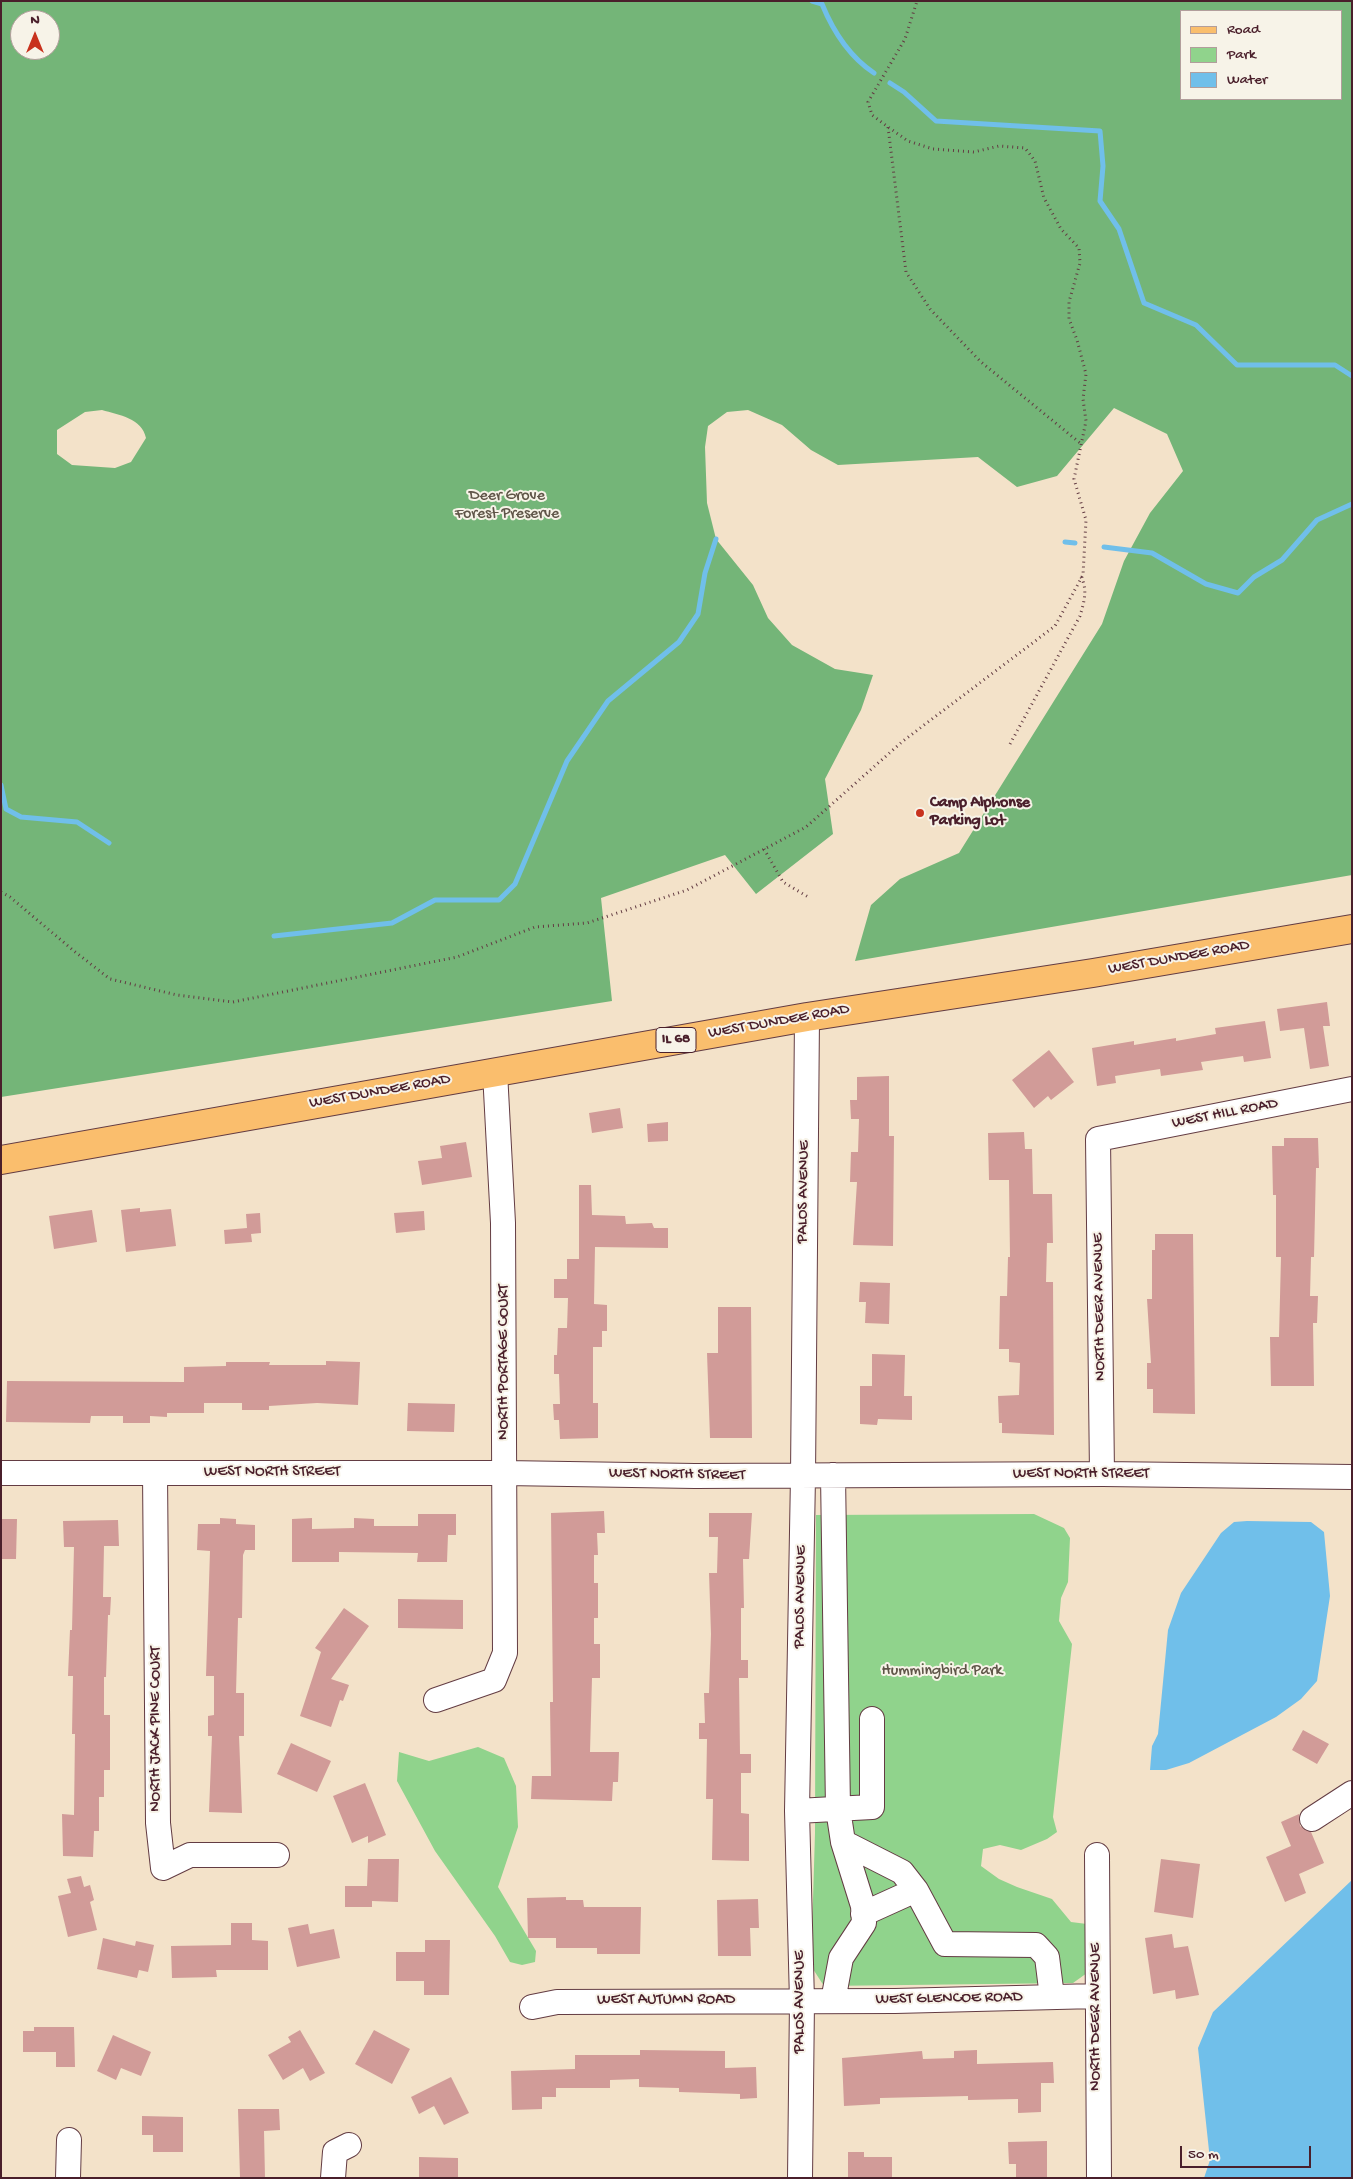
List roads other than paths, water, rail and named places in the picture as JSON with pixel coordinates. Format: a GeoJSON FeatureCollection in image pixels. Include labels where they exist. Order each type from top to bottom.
{"type":"FeatureCollection","features":[{"type":"Feature","properties":{"kind":"main road","name":"WEST DUNDEE ROAD"},"geometry":{"type":"LineString","coordinates":[[1,1160],[806,1017],[1093,973],[1352,929]]}},
{"type":"Feature","properties":{"kind":"street","name":"PALOS AVENUE"},"geometry":{"type":"LineString","coordinates":[[800,2178],[802,2001],[797,1812],[803,1476],[806,1017]]}},
{"type":"Feature","properties":{"kind":"street","name":"NORTH PORTAGE COURT"},"geometry":{"type":"LineString","coordinates":[[436,1700],[494,1680],[505,1653],[504,1223],[495,1072]]}},
{"type":"Feature","properties":{"kind":"street","name":"WEST HILL ROAD"},"geometry":{"type":"LineString","coordinates":[[1098,1139],[1352,1089]]}},
{"type":"Feature","properties":{"kind":"street","name":"NORTH DEER AVENUE"},"geometry":{"type":"LineString","coordinates":[[1098,1139],[1102,1474]]}},
{"type":"Feature","properties":{"kind":"street","name":"NORTH JACK PINE COURT"},"geometry":{"type":"LineString","coordinates":[[155,1472],[158,1823],[162,1868],[190,1854],[277,1855]]}},
{"type":"Feature","properties":{"kind":"street","name":"WEST NORTH STREET"},"geometry":{"type":"LineString","coordinates":[[1,1473],[506,1472],[803,1476],[1102,1474],[1352,1476]]}},
{"type":"Feature","properties":{"kind":"street"},"geometry":{"type":"LineString","coordinates":[[833,1476],[838,1809],[843,1842],[863,1906],[864,1923],[841,1958],[833,2001]]}},
{"type":"Feature","properties":{"kind":"street"},"geometry":{"type":"LineString","coordinates":[[797,1812],[872,1807],[872,1719]]}},
{"type":"Feature","properties":{"kind":"street"},"geometry":{"type":"LineString","coordinates":[[1312,1819],[1352,1793]]}},
{"type":"Feature","properties":{"kind":"street"},"geometry":{"type":"LineString","coordinates":[[843,1842],[902,1872],[916,1890],[945,1944],[1036,1945],[1047,1957],[1052,1997]]}},
{"type":"Feature","properties":{"kind":"street","name":"NORTH DEER AVENUE"},"geometry":{"type":"LineString","coordinates":[[1097,1855],[1099,2178]]}},
{"type":"Feature","properties":{"kind":"street"},"geometry":{"type":"LineString","coordinates":[[863,1914],[916,1890]]}},
{"type":"Feature","properties":{"kind":"street","name":"WEST GLENCOE ROAD"},"geometry":{"type":"LineString","coordinates":[[802,2001],[1097,1996]]}},
{"type":"Feature","properties":{"kind":"street","name":"WEST AUTUMN ROAD"},"geometry":{"type":"LineString","coordinates":[[532,2007],[557,2002],[802,2001]]}},
{"type":"Feature","properties":{"kind":"street"},"geometry":{"type":"LineString","coordinates":[[68,2178],[69,2140]]}},
{"type":"Feature","properties":{"kind":"street"},"geometry":{"type":"LineString","coordinates":[[333,2178],[335,2152],[349,2145]]}},
{"type":"Feature","properties":{"kind":"water"},"geometry":{"type":"Polygon","coordinates":[[[1234,1522],[1311,1522],[1324,1532],[1330,1596],[1317,1681],[1301,1699],[1276,1717],[1189,1763],[1166,1770],[1150,1770],[1152,1746],[1158,1734],[1168,1630],[1181,1593],[1221,1533],[1234,1522]]]}},
{"type":"Feature","properties":{"kind":"water"},"geometry":{"type":"Polygon","coordinates":[[[1352,1880],[1352,2178],[1204,2178],[1210,2160],[1198,2048],[1213,2012],[1352,1880]]]}},
{"type":"Feature","properties":{"kind":"waterway"},"geometry":{"type":"LineString","coordinates":[[812,1],[822,4],[831,24],[843,43],[865,67],[874,73]]}},
{"type":"Feature","properties":{"kind":"waterway"},"geometry":{"type":"LineString","coordinates":[[890,83],[904,92],[936,121],[1100,131],[1103,166],[1100,201],[1119,229],[1144,303],[1196,325],[1237,365],[1335,365],[1352,376]]}},
{"type":"Feature","properties":{"kind":"waterway"},"geometry":{"type":"LineString","coordinates":[[1104,547],[1152,553],[1206,584],[1238,593],[1254,577],[1282,560],[1317,520],[1352,504]]}},
{"type":"Feature","properties":{"kind":"waterway"},"geometry":{"type":"LineString","coordinates":[[274,936],[392,923],[435,900],[499,900],[515,884],[567,761],[608,701],[679,642],[698,614],[705,573],[716,539]]}},
{"type":"Feature","properties":{"kind":"waterway"},"geometry":{"type":"LineString","coordinates":[[1065,542],[1075,543]]}},
{"type":"Feature","properties":{"kind":"waterway"},"geometry":{"type":"LineString","coordinates":[[1,785],[6,809],[21,817],[77,822],[109,843]]}},
{"type":"Feature","properties":{"kind":"place","name":"Camp Alphonse Parking Lot"},"geometry":{"type":"Point","coordinates":[920,813]}},
{"type":"Feature","properties":{"kind":"park label","name":"Deer Grove Forest Preserve"},"geometry":{"type":"Point","coordinates":[507,506]}},
{"type":"Feature","properties":{"kind":"park label","name":"Hummingbird Park"},"geometry":{"type":"Point","coordinates":[942,1672]}}]}
